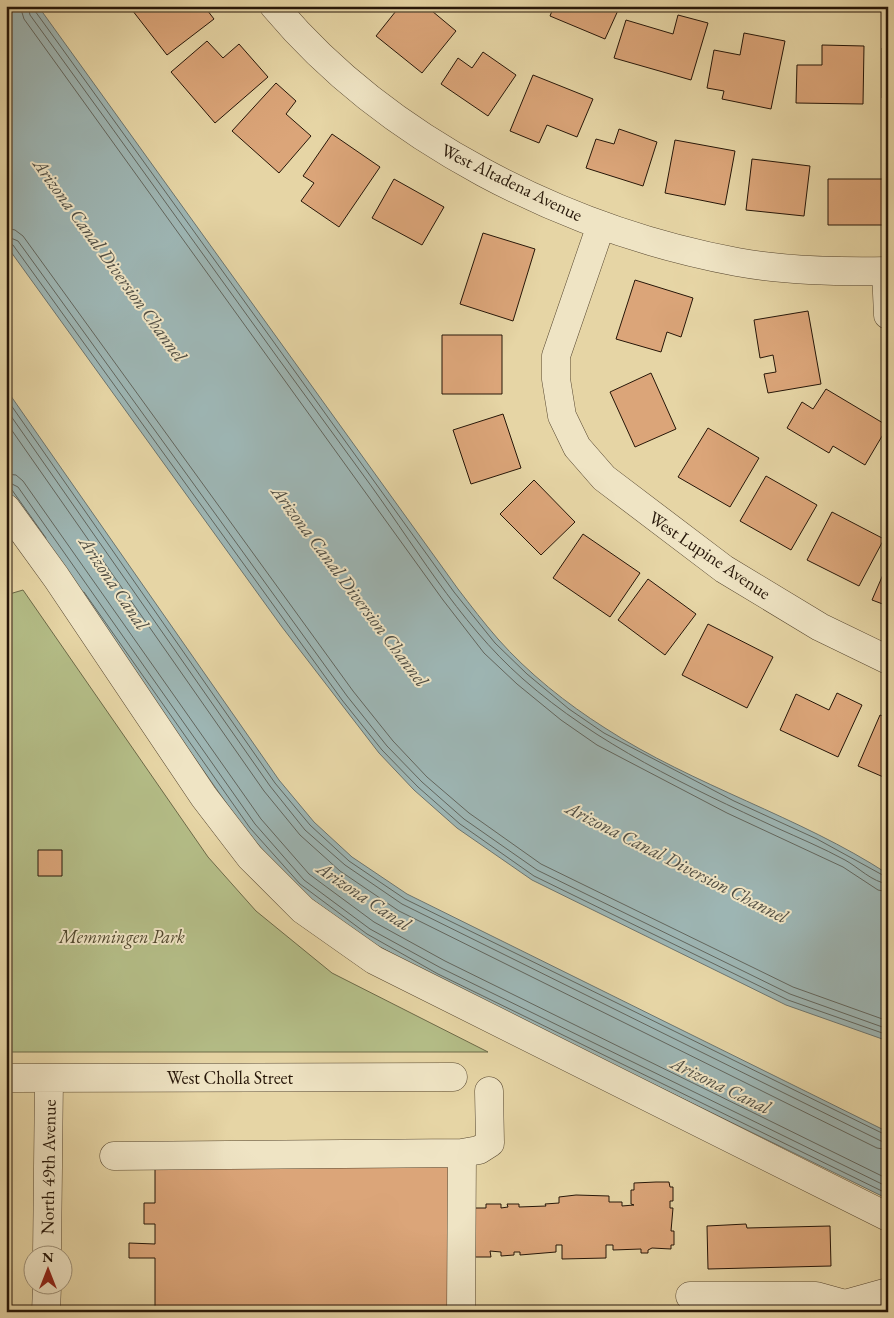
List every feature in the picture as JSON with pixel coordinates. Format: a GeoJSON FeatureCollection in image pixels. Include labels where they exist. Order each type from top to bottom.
{"type":"FeatureCollection","features":[{"type":"Feature","properties":{"kind":"street","name":"West Altadena Avenue"},"geometry":{"type":"LineString","coordinates":[[274,6],[333,69],[389,114],[477,168],[546,203],[601,225],[668,245],[738,262],[811,269],[887,271],[888,315]]}},
{"type":"Feature","properties":{"kind":"street","name":"West Lupine Avenue"},"geometry":{"type":"LineString","coordinates":[[601,225],[556,356],[556,379],[562,416],[577,447],[604,478],[724,570],[820,627],[888,660]]}},
{"type":"Feature","properties":{"kind":"street"},"geometry":{"type":"LineString","coordinates":[[6,508],[56,577],[204,797],[250,857],[303,910],[374,960],[888,1216]]}},
{"type":"Feature","properties":{"kind":"street","name":"West Cholla Street"},"geometry":{"type":"LineString","coordinates":[[6,1078],[454,1077]]}},
{"type":"Feature","properties":{"kind":"street","name":"North 49th Avenue"},"geometry":{"type":"LineString","coordinates":[[47,1246],[49,1078]]}},
{"type":"Feature","properties":{"kind":"street"},"geometry":{"type":"LineString","coordinates":[[114,1156],[462,1153],[479,1150],[490,1144],[489,1091]]}},
{"type":"Feature","properties":{"kind":"street"},"geometry":{"type":"LineString","coordinates":[[461,1312],[462,1153]]}},
{"type":"Feature","properties":{"kind":"street"},"geometry":{"type":"LineString","coordinates":[[690,1296],[816,1296],[848,1308],[888,1292]]}},
{"type":"Feature","properties":{"kind":"street"},"geometry":{"type":"LineString","coordinates":[[46,1296],[46,1312]]}},
{"type":"Feature","properties":{"kind":"green space","name":"Memmingen Park"},"geometry":{"type":"Polygon","coordinates":[[[23,590],[208,857],[256,911],[332,973],[488,1052],[6,1052],[6,595],[23,590]]]}},
{"type":"Feature","properties":{"kind":"water","name":"Arizona Canal Diversion Channel"},"geometry":{"type":"Polygon","coordinates":[[[6,6],[38,6],[458,589],[493,633],[522,664],[576,709],[639,749],[819,835],[854,853],[888,874],[888,1041],[786,1005],[532,880],[457,828],[414,790],[379,753],[282,627],[6,245],[6,6]]]}},
{"type":"Feature","properties":{"kind":"water","name":"Arizona Canal"},"geometry":{"type":"Polygon","coordinates":[[[6,389],[279,780],[314,822],[352,857],[407,894],[888,1132],[888,1199],[436,978],[364,938],[297,888],[246,831],[6,490],[6,389]]]}},
{"type":"Feature","properties":{"kind":"building"},"geometry":{"type":"Polygon","coordinates":[[[129,6],[204,6],[214,19],[167,55],[129,6]]]}},
{"type":"Feature","properties":{"kind":"building"},"geometry":{"type":"Polygon","coordinates":[[[400,6],[426,6],[456,31],[422,73],[376,36],[400,6]]]}},
{"type":"Feature","properties":{"kind":"building"},"geometry":{"type":"Polygon","coordinates":[[[554,6],[620,6],[605,39],[550,16],[554,6]]]}},
{"type":"Feature","properties":{"kind":"building"},"geometry":{"type":"Polygon","coordinates":[[[678,15],[708,23],[691,80],[614,58],[626,20],[673,34],[678,15]]]}},
{"type":"Feature","properties":{"kind":"building"},"geometry":{"type":"Polygon","coordinates":[[[744,33],[785,41],[771,109],[722,99],[724,91],[707,88],[714,50],[740,55],[744,33]]]}},
{"type":"Feature","properties":{"kind":"building"},"geometry":{"type":"Polygon","coordinates":[[[207,41],[223,58],[239,44],[268,77],[215,123],[171,72],[207,41]]]}},
{"type":"Feature","properties":{"kind":"building"},"geometry":{"type":"Polygon","coordinates":[[[822,45],[864,46],[863,104],[796,103],[797,65],[822,65],[822,45]]]}},
{"type":"Feature","properties":{"kind":"building"},"geometry":{"type":"Polygon","coordinates":[[[882,48],[888,48],[888,98],[882,98],[882,48]]]}},
{"type":"Feature","properties":{"kind":"building"},"geometry":{"type":"Polygon","coordinates":[[[483,52],[516,75],[488,116],[441,84],[458,58],[472,68],[483,52]]]}},
{"type":"Feature","properties":{"kind":"building"},"geometry":{"type":"Polygon","coordinates":[[[533,75],[593,99],[577,137],[547,125],[539,143],[510,131],[533,75]]]}},
{"type":"Feature","properties":{"kind":"building"},"geometry":{"type":"Polygon","coordinates":[[[276,83],[296,101],[286,114],[311,136],[279,173],[232,131],[276,83]]]}},
{"type":"Feature","properties":{"kind":"building"},"geometry":{"type":"Polygon","coordinates":[[[619,129],[657,142],[643,186],[586,168],[596,139],[614,144],[619,129]]]}},
{"type":"Feature","properties":{"kind":"building"},"geometry":{"type":"Polygon","coordinates":[[[332,134],[380,167],[339,227],[301,201],[314,183],[303,176],[332,134]]]}},
{"type":"Feature","properties":{"kind":"building"},"geometry":{"type":"Polygon","coordinates":[[[675,140],[735,151],[725,205],[665,193],[675,140]]]}},
{"type":"Feature","properties":{"kind":"building"},"geometry":{"type":"Polygon","coordinates":[[[752,159],[810,166],[804,216],[746,210],[752,159]]]}},
{"type":"Feature","properties":{"kind":"building"},"geometry":{"type":"Polygon","coordinates":[[[394,179],[444,207],[422,245],[372,218],[394,179]]]}},
{"type":"Feature","properties":{"kind":"building"},"geometry":{"type":"Polygon","coordinates":[[[828,179],[888,179],[888,225],[828,225],[828,179]]]}},
{"type":"Feature","properties":{"kind":"building"},"geometry":{"type":"Polygon","coordinates":[[[483,233],[535,249],[513,321],[460,304],[483,233]]]}},
{"type":"Feature","properties":{"kind":"building"},"geometry":{"type":"Polygon","coordinates":[[[635,280],[693,298],[681,337],[667,332],[661,352],[616,339],[635,280]]]}},
{"type":"Feature","properties":{"kind":"building"},"geometry":{"type":"Polygon","coordinates":[[[808,311],[821,384],[768,393],[764,374],[776,372],[773,355],[760,358],[754,320],[808,311]]]}},
{"type":"Feature","properties":{"kind":"building"},"geometry":{"type":"Polygon","coordinates":[[[442,335],[502,335],[502,394],[442,394],[442,335]]]}},
{"type":"Feature","properties":{"kind":"building"},"geometry":{"type":"Polygon","coordinates":[[[651,373],[676,429],[635,447],[610,392],[651,373]]]}},
{"type":"Feature","properties":{"kind":"building"},"geometry":{"type":"Polygon","coordinates":[[[826,389],[888,426],[865,465],[833,446],[829,453],[787,428],[802,402],[813,409],[826,389]]]}},
{"type":"Feature","properties":{"kind":"building"},"geometry":{"type":"Polygon","coordinates":[[[503,414],[521,468],[471,484],[453,430],[503,414]]]}},
{"type":"Feature","properties":{"kind":"building"},"geometry":{"type":"Polygon","coordinates":[[[708,428],[759,458],[730,507],[678,477],[708,428]]]}},
{"type":"Feature","properties":{"kind":"building"},"geometry":{"type":"Polygon","coordinates":[[[766,476],[817,505],[791,550],[740,521],[766,476]]]}},
{"type":"Feature","properties":{"kind":"building"},"geometry":{"type":"Polygon","coordinates":[[[534,480],[575,522],[541,555],[500,514],[534,480]]]}},
{"type":"Feature","properties":{"kind":"building"},"geometry":{"type":"Polygon","coordinates":[[[832,512],[884,539],[859,586],[807,560],[832,512]]]}},
{"type":"Feature","properties":{"kind":"building"},"geometry":{"type":"Polygon","coordinates":[[[583,534],[640,573],[610,617],[553,578],[583,534]]]}},
{"type":"Feature","properties":{"kind":"building"},"geometry":{"type":"Polygon","coordinates":[[[888,563],[888,606],[872,600],[888,563]]]}},
{"type":"Feature","properties":{"kind":"building"},"geometry":{"type":"Polygon","coordinates":[[[648,579],[696,614],[665,655],[618,620],[648,579]]]}},
{"type":"Feature","properties":{"kind":"building"},"geometry":{"type":"Polygon","coordinates":[[[708,624],[773,657],[747,708],[682,675],[708,624]]]}},
{"type":"Feature","properties":{"kind":"building"},"geometry":{"type":"Polygon","coordinates":[[[837,693],[862,705],[838,757],[780,730],[796,694],[829,710],[837,693]]]}},
{"type":"Feature","properties":{"kind":"building"},"geometry":{"type":"Polygon","coordinates":[[[880,715],[888,718],[888,779],[858,766],[880,715]]]}},
{"type":"Feature","properties":{"kind":"building"},"geometry":{"type":"Polygon","coordinates":[[[38,850],[62,850],[62,876],[38,876],[38,850]]]}},
{"type":"Feature","properties":{"kind":"building"},"geometry":{"type":"Polygon","coordinates":[[[155,1160],[454,1161],[454,1312],[155,1312],[155,1258],[129,1258],[129,1243],[155,1244],[155,1224],[144,1224],[144,1203],[155,1203],[155,1160]]]}},
{"type":"Feature","properties":{"kind":"building"},"geometry":{"type":"Polygon","coordinates":[[[669,1182],[670,1187],[673,1187],[673,1201],[670,1201],[670,1208],[673,1208],[671,1231],[674,1231],[674,1245],[671,1245],[671,1249],[652,1248],[648,1250],[648,1253],[641,1253],[641,1249],[613,1250],[613,1245],[606,1245],[606,1258],[562,1259],[562,1245],[556,1245],[556,1252],[520,1255],[520,1252],[514,1252],[514,1255],[501,1256],[501,1252],[490,1251],[491,1257],[475,1257],[474,1208],[486,1208],[486,1204],[501,1204],[501,1208],[508,1207],[507,1204],[519,1204],[519,1207],[546,1206],[545,1204],[559,1203],[559,1197],[576,1195],[609,1196],[609,1202],[622,1202],[622,1206],[634,1205],[631,1204],[631,1190],[634,1190],[634,1183],[669,1182]]]}},
{"type":"Feature","properties":{"kind":"building"},"geometry":{"type":"Polygon","coordinates":[[[746,1224],[747,1228],[830,1226],[831,1266],[708,1269],[707,1226],[746,1224]]]}}]}
